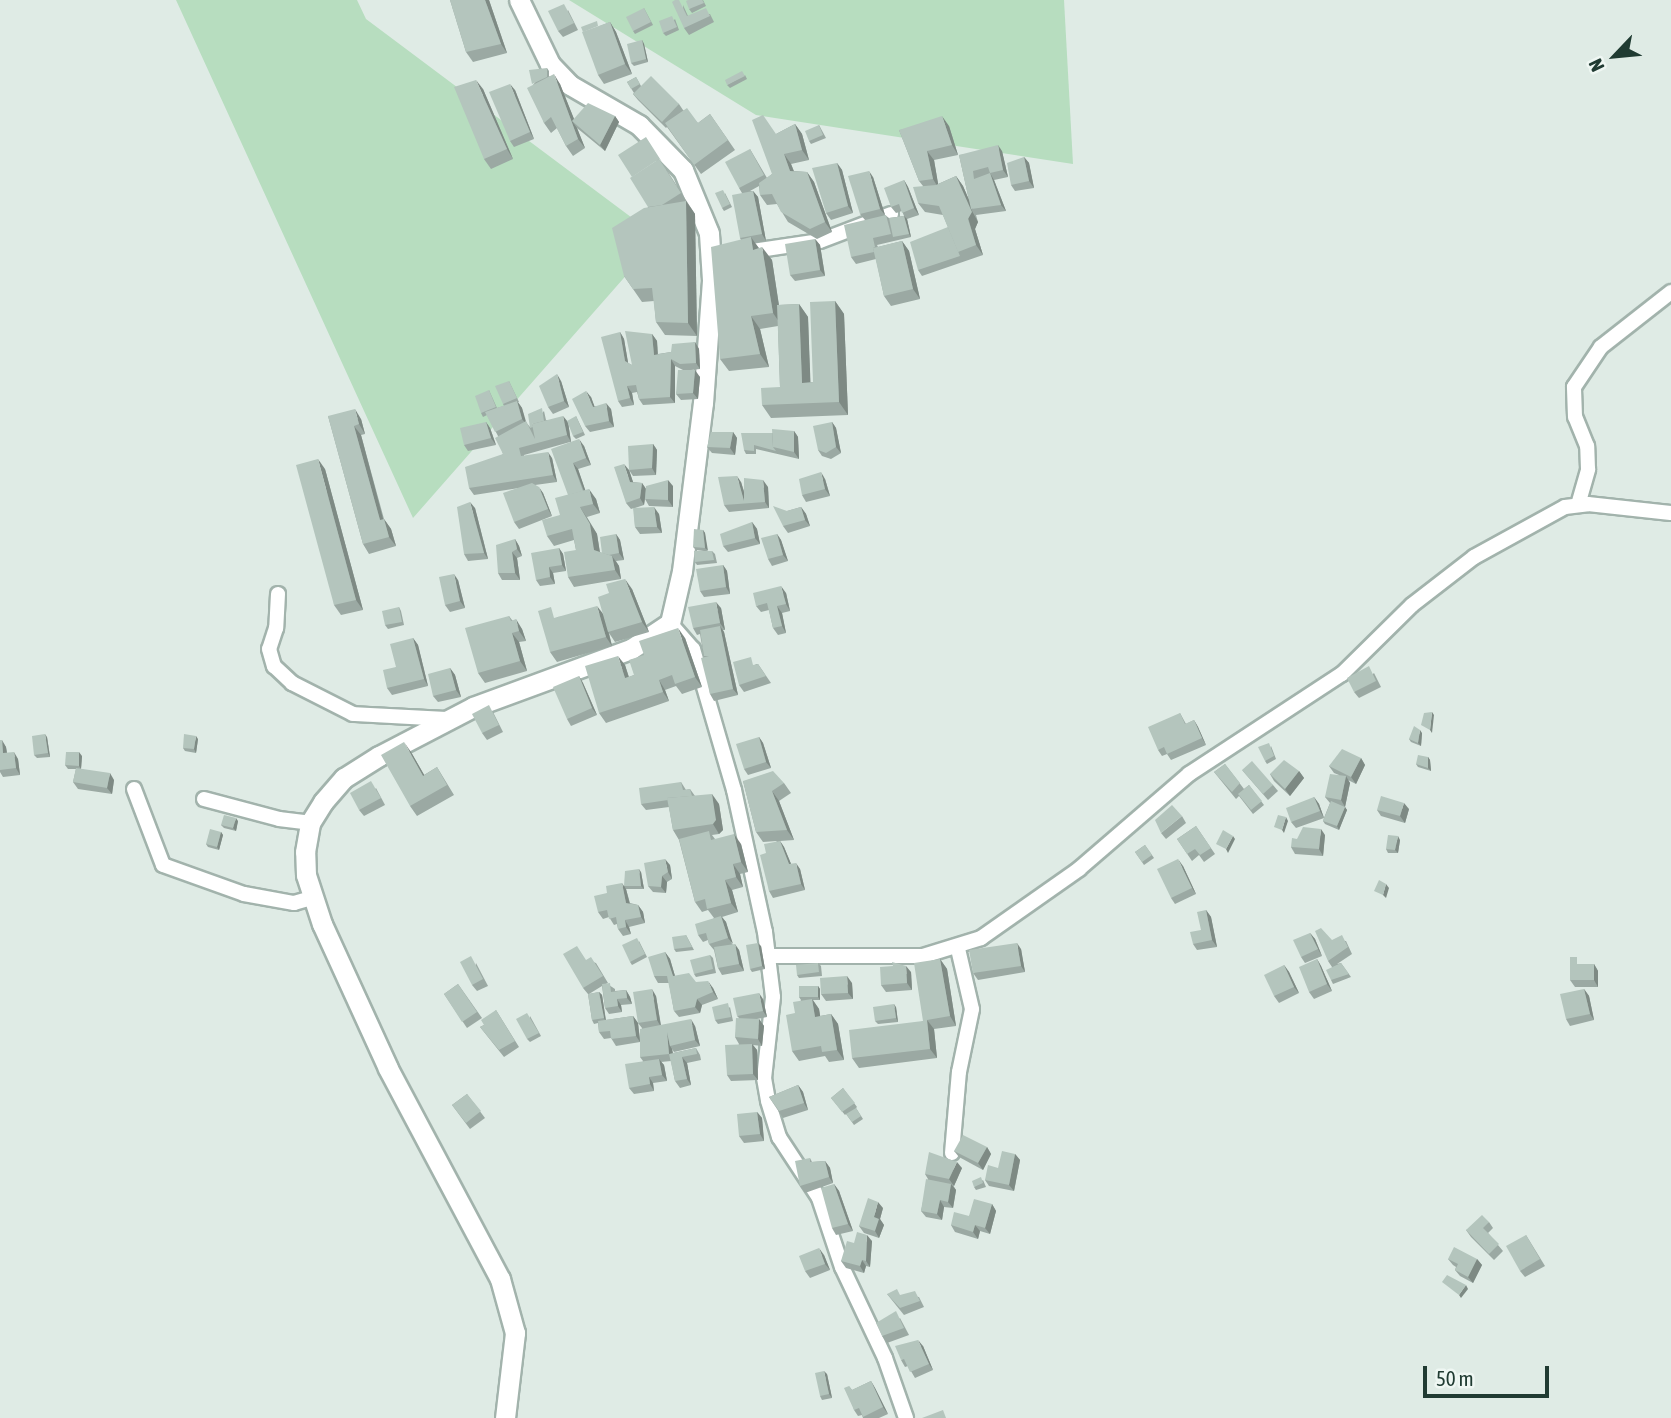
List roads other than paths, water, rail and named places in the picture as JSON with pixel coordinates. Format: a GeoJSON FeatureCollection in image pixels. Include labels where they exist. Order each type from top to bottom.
{"type":"FeatureCollection","features":[{"type":"Feature","properties":{"kind":"main road"},"geometry":{"type":"LineString","coordinates":[[505,1418],[515,1333],[496,1267],[388,1068],[312,898],[305,852],[310,823],[344,778],[449,719],[631,649],[670,623],[682,571],[721,251],[682,170],[639,125],[570,85],[556,71],[519,0]]}},
{"type":"Feature","properties":{"kind":"street"},"geometry":{"type":"LineString","coordinates":[[721,251],[820,241],[891,214]]}},
{"type":"Feature","properties":{"kind":"street"},"geometry":{"type":"LineString","coordinates":[[1578,505],[1588,469],[1587,446],[1575,417],[1574,387],[1601,347],[1671,292]]}},
{"type":"Feature","properties":{"kind":"street"},"geometry":{"type":"LineString","coordinates":[[767,956],[877,959],[958,948],[998,927],[1079,869],[1153,802],[1211,758],[1342,674],[1412,605],[1474,557],[1553,511],[1578,505],[1671,513]]}},
{"type":"Feature","properties":{"kind":"street"},"geometry":{"type":"LineString","coordinates":[[278,594],[276,628],[268,649],[274,666],[292,683],[353,714],[449,719]]}},
{"type":"Feature","properties":{"kind":"street"},"geometry":{"type":"LineString","coordinates":[[670,623],[693,649],[734,790],[773,997],[764,1078],[768,1101],[779,1137],[819,1198],[842,1267],[885,1358],[906,1418]]}},
{"type":"Feature","properties":{"kind":"street"},"geometry":{"type":"LineString","coordinates":[[134,789],[163,865],[244,894],[294,902],[312,898]]}},
{"type":"Feature","properties":{"kind":"street"},"geometry":{"type":"LineString","coordinates":[[204,799],[279,819],[310,823]]}},
{"type":"Feature","properties":{"kind":"street"},"geometry":{"type":"LineString","coordinates":[[952,1153],[959,1072],[972,1009],[958,948]]}}]}
